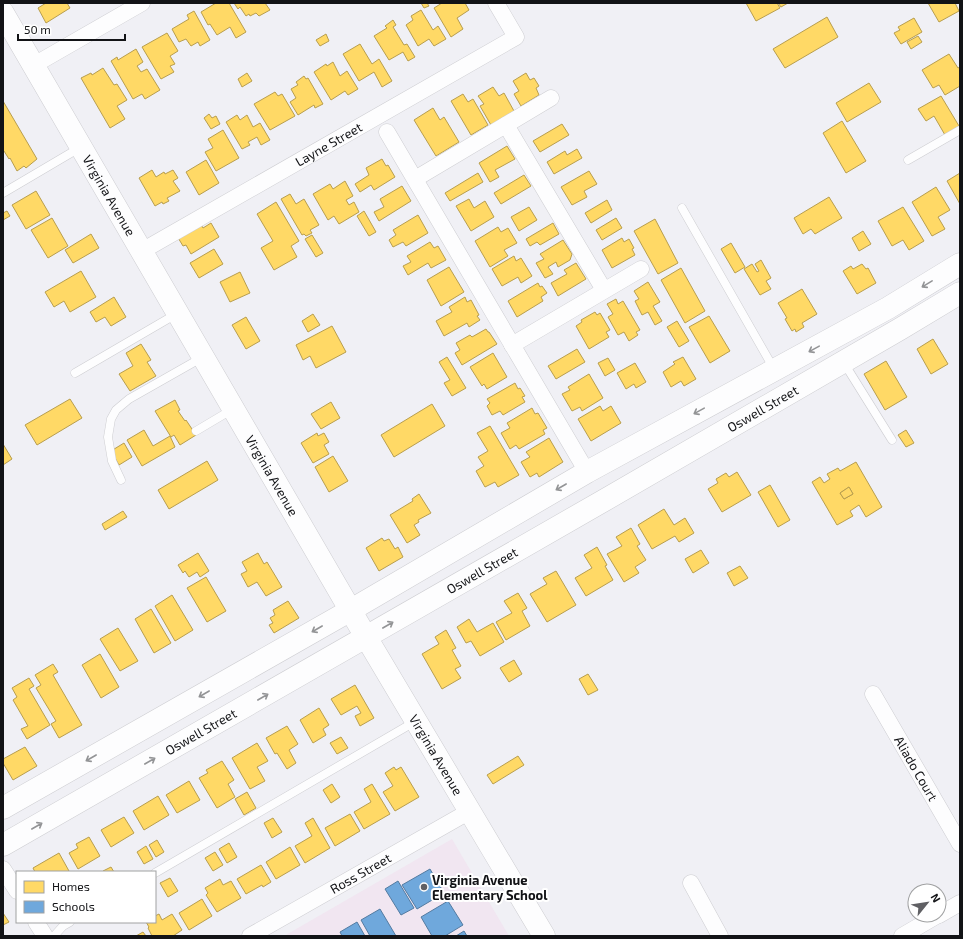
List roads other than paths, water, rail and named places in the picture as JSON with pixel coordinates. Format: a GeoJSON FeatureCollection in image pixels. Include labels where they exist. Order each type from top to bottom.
{"type":"FeatureCollection","features":[{"type":"Feature","properties":{"kind":"main road","name":"Virginia Avenue"},"geometry":{"type":"LineString","coordinates":[[3,13],[366,637],[544,936]]}},
{"type":"Feature","properties":{"kind":"main road"},"geometry":{"type":"LineString","coordinates":[[3,808],[351,610],[587,472],[888,308],[960,264]]}},
{"type":"Feature","properties":{"kind":"main road","name":"Oswell Street"},"geometry":{"type":"LineString","coordinates":[[3,845],[666,465],[960,293]]}},
{"type":"Feature","properties":{"kind":"main road"},"geometry":{"type":"LineString","coordinates":[[666,465],[748,398],[770,386],[775,379],[775,370]]}},
{"type":"Feature","properties":{"kind":"street"},"geometry":{"type":"LineString","coordinates":[[34,65],[142,3]]}},
{"type":"Feature","properties":{"kind":"street","name":"Layne Street"},"geometry":{"type":"LineString","coordinates":[[142,251],[516,37],[496,3]]}},
{"type":"Feature","properties":{"kind":"street"},"geometry":{"type":"LineString","coordinates":[[415,179],[551,98]]}},
{"type":"Feature","properties":{"kind":"street"},"geometry":{"type":"LineString","coordinates":[[506,125],[604,290]]}},
{"type":"Feature","properties":{"kind":"street"},"geometry":{"type":"LineString","coordinates":[[387,132],[587,472]]}},
{"type":"Feature","properties":{"kind":"street"},"geometry":{"type":"LineString","coordinates":[[512,344],[641,269]]}},
{"type":"Feature","properties":{"kind":"street","name":"Aliado Court"},"geometry":{"type":"LineString","coordinates":[[873,694],[960,844]]}},
{"type":"Feature","properties":{"kind":"street","name":"Ross Street"},"geometry":{"type":"LineString","coordinates":[[250,936],[470,811]]}},
{"type":"Feature","properties":{"kind":"street"},"geometry":{"type":"LineString","coordinates":[[3,868],[16,889]]}},
{"type":"Feature","properties":{"kind":"street"},"geometry":{"type":"LineString","coordinates":[[690,883],[720,936]]}},
{"type":"Feature","properties":{"kind":"street"},"geometry":{"type":"LineString","coordinates":[[947,910],[960,902]]}},
{"type":"Feature","properties":{"kind":"street"},"geometry":{"type":"LineString","coordinates":[[37,923],[45,936]]}},
{"type":"Feature","properties":{"kind":"street"},"geometry":{"type":"LineString","coordinates":[[902,936],[925,923]]}},
{"type":"Feature","properties":{"kind":"lane"},"geometry":{"type":"LineString","coordinates":[[908,160],[960,130]]}},
{"type":"Feature","properties":{"kind":"lane"},"geometry":{"type":"LineString","coordinates":[[3,193],[81,147]]}},
{"type":"Feature","properties":{"kind":"lane"},"geometry":{"type":"LineString","coordinates":[[682,208],[775,370]]}},
{"type":"Feature","properties":{"kind":"lane"},"geometry":{"type":"LineString","coordinates":[[75,373],[178,313]]}},
{"type":"Feature","properties":{"kind":"lane"},"geometry":{"type":"LineString","coordinates":[[121,480],[112,461],[108,437],[111,419],[116,410],[129,399],[204,357]]}},
{"type":"Feature","properties":{"kind":"lane"},"geometry":{"type":"LineString","coordinates":[[844,362],[892,440]]}},
{"type":"Feature","properties":{"kind":"lane"},"geometry":{"type":"LineString","coordinates":[[196,431],[234,408]]}},
{"type":"Feature","properties":{"kind":"lane"},"geometry":{"type":"LineString","coordinates":[[156,872],[416,721]]}},
{"type":"Feature","properties":{"kind":"lane"},"geometry":{"type":"LineString","coordinates":[[54,936],[63,926],[68,923]]}},
{"type":"Feature","properties":{"kind":"place","name":"Virginia Avenue Elementary School"},"geometry":{"type":"Point","coordinates":[424,887]}}]}
